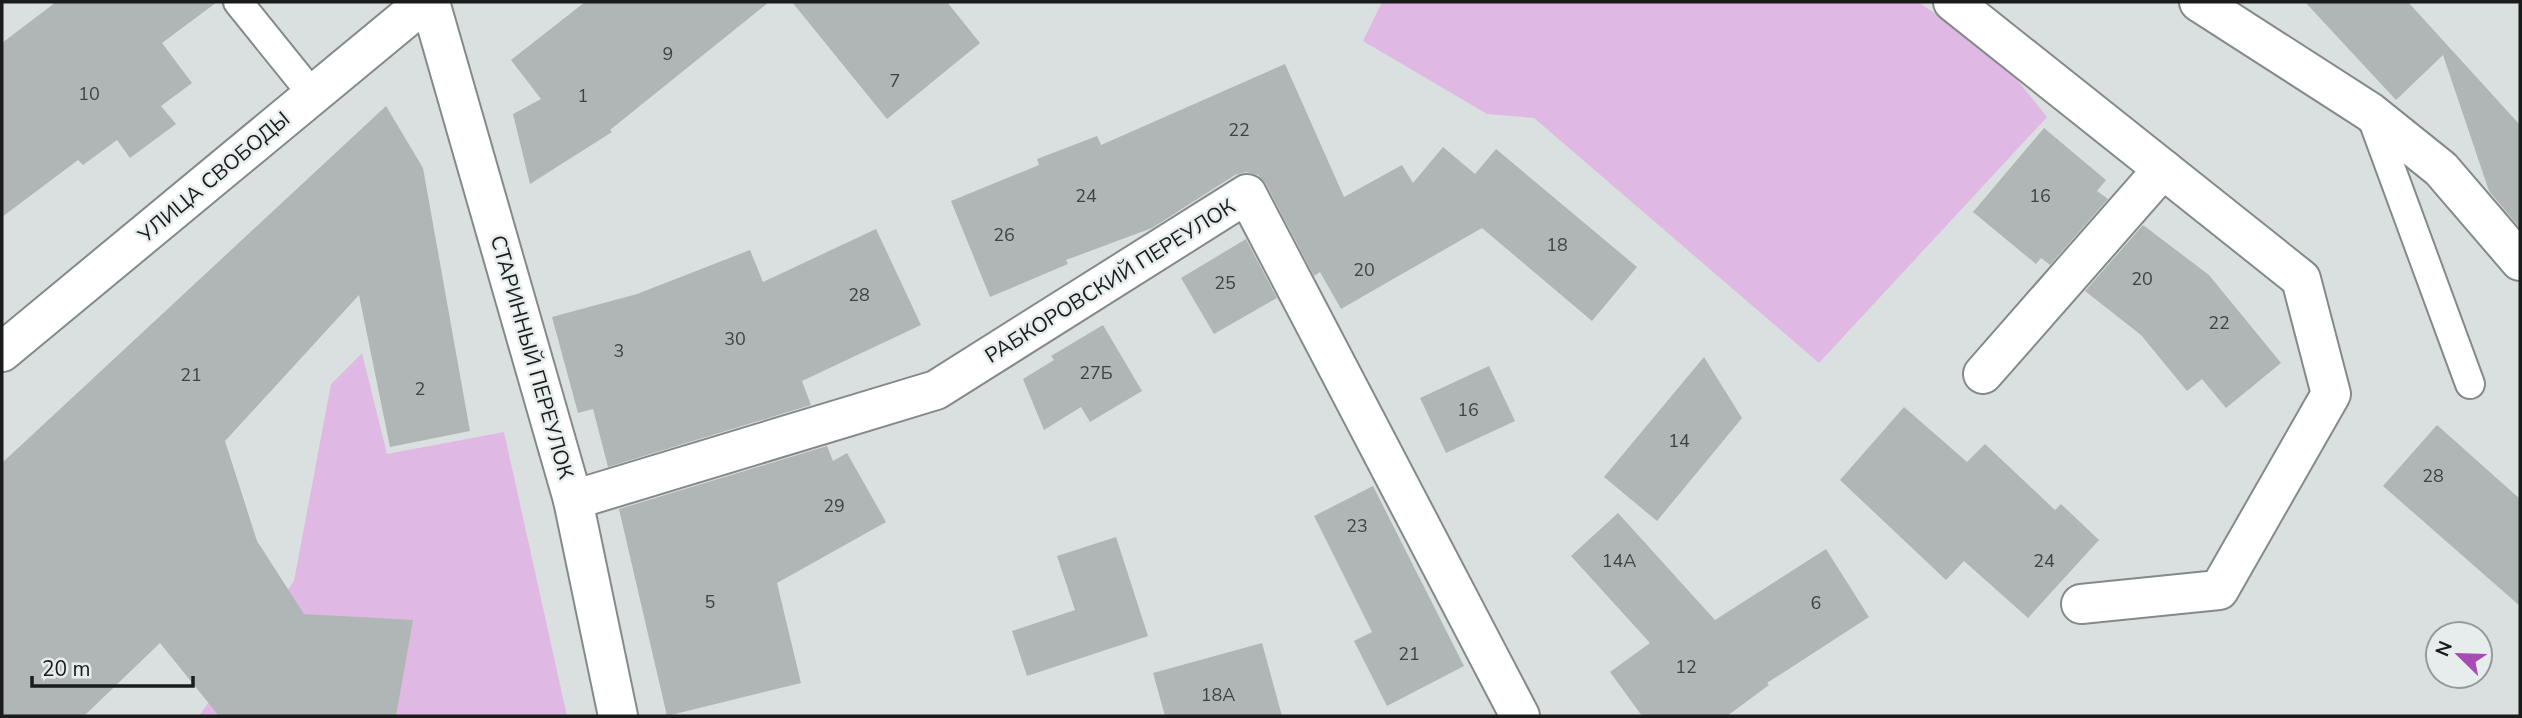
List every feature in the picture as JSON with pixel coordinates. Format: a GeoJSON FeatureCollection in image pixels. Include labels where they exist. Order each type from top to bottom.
{"type":"FeatureCollection","features":[{"type":"Feature","properties":{"kind":"street","name":"УЛИЦА СВОБОДЫ"},"geometry":{"type":"LineString","coordinates":[[2,352],[428,2]]}},
{"type":"Feature","properties":{"kind":"street","name":"СТАРИННЫЙ ПЕРЕУЛОК"},"geometry":{"type":"LineString","coordinates":[[428,2],[573,500],[618,716]]}},
{"type":"Feature","properties":{"kind":"street"},"geometry":{"type":"LineString","coordinates":[[1953,2],[2301,279],[2331,394],[2219,590],[2081,604]]}},
{"type":"Feature","properties":{"kind":"street"},"geometry":{"type":"LineString","coordinates":[[2199,2],[2370,112],[2441,169],[2520,261]]}},
{"type":"Feature","properties":{"kind":"street"},"geometry":{"type":"LineString","coordinates":[[1983,374],[2163,169]]}},
{"type":"Feature","properties":{"kind":"street","name":"РАБКОРОВСКИЙ ПЕРЕУЛОК"},"geometry":{"type":"LineString","coordinates":[[573,500],[936,390],[1247,194],[1520,716]]}},
{"type":"Feature","properties":{"kind":"lane"},"geometry":{"type":"LineString","coordinates":[[238,2],[313,95]]}},
{"type":"Feature","properties":{"kind":"lane"},"geometry":{"type":"LineString","coordinates":[[2370,112],[2470,384]]}},
{"type":"Feature","properties":{"kind":"shaded area"},"geometry":{"type":"Polygon","coordinates":[[[1382,2],[1918,2],[1998,56],[2047,117],[1819,363],[1534,118],[1487,114],[1363,41],[1382,2]]]}},
{"type":"Feature","properties":{"kind":"shaded area"},"geometry":{"type":"Polygon","coordinates":[[[362,353],[387,454],[504,432],[567,716],[199,716],[294,581],[331,384],[362,353]]]}},
{"type":"Feature","properties":{"kind":"building"},"geometry":{"type":"Polygon","coordinates":[[[56,2],[217,2],[162,43],[192,83],[161,106],[176,124],[130,158],[117,140],[83,165],[78,160],[2,217],[2,43],[56,2]]]}},
{"type":"Feature","properties":{"kind":"building"},"geometry":{"type":"Polygon","coordinates":[[[585,2],[769,2],[610,130],[612,132],[530,184],[513,114],[541,99],[511,60],[585,2]]]}},
{"type":"Feature","properties":{"kind":"building"},"geometry":{"type":"Polygon","coordinates":[[[792,2],[947,2],[980,43],[887,119],[792,2]]]}},
{"type":"Feature","properties":{"kind":"building"},"geometry":{"type":"Polygon","coordinates":[[[2305,2],[2408,2],[2520,125],[2520,228],[2489,191],[2443,55],[2396,100],[2305,2]]]}},
{"type":"Feature","properties":{"kind":"building"},"geometry":{"type":"Polygon","coordinates":[[[1285,64],[1344,197],[1402,165],[1413,183],[1443,147],[1475,174],[1496,149],[1637,267],[1592,321],[1482,228],[1341,309],[1320,272],[1314,276],[1266,184],[1258,175],[1246,172],[1235,175],[1152,228],[1066,260],[1068,264],[990,297],[951,201],[1039,165],[1037,159],[1097,136],[1101,145],[1285,64]]]}},
{"type":"Feature","properties":{"kind":"building"},"geometry":{"type":"Polygon","coordinates":[[[386,106],[423,168],[470,431],[390,447],[359,295],[225,441],[257,541],[304,614],[413,620],[396,716],[219,716],[160,643],[84,716],[2,716],[2,463],[386,106]]]}},
{"type":"Feature","properties":{"kind":"building"},"geometry":{"type":"Polygon","coordinates":[[[2044,128],[2106,180],[2097,191],[2108,199],[2050,265],[2041,258],[2036,264],[1973,212],[2044,128]]]}},
{"type":"Feature","properties":{"kind":"building"},"geometry":{"type":"Polygon","coordinates":[[[2143,225],[2209,275],[2281,363],[2226,408],[2202,379],[2187,391],[2141,335],[2085,291],[2143,225]]]}},
{"type":"Feature","properties":{"kind":"building"},"geometry":{"type":"Polygon","coordinates":[[[876,229],[921,325],[802,381],[811,405],[608,467],[593,409],[578,413],[552,317],[637,294],[750,250],[763,282],[876,229]]]}},
{"type":"Feature","properties":{"kind":"building"},"geometry":{"type":"Polygon","coordinates":[[[1246,239],[1277,298],[1214,334],[1181,278],[1246,239]]]}},
{"type":"Feature","properties":{"kind":"building"},"geometry":{"type":"Polygon","coordinates":[[[1103,325],[1142,391],[1090,422],[1081,407],[1044,430],[1023,379],[1054,360],[1051,356],[1103,325]]]}},
{"type":"Feature","properties":{"kind":"building"},"geometry":{"type":"Polygon","coordinates":[[[1704,357],[1742,418],[1657,521],[1604,477],[1704,357]]]}},
{"type":"Feature","properties":{"kind":"building"},"geometry":{"type":"Polygon","coordinates":[[[1489,366],[1515,421],[1446,453],[1420,398],[1489,366]]]}},
{"type":"Feature","properties":{"kind":"building"},"geometry":{"type":"Polygon","coordinates":[[[1904,407],[1967,462],[1985,444],[2055,510],[2061,504],[2099,540],[2028,618],[1964,561],[1946,580],[1840,480],[1904,407]]]}},
{"type":"Feature","properties":{"kind":"building"},"geometry":{"type":"Polygon","coordinates":[[[2437,425],[2520,499],[2520,606],[2383,486],[2437,425]]]}},
{"type":"Feature","properties":{"kind":"building"},"geometry":{"type":"Polygon","coordinates":[[[827,446],[833,461],[847,453],[886,522],[777,583],[801,683],[667,716],[619,509],[827,446]]]}},
{"type":"Feature","properties":{"kind":"building"},"geometry":{"type":"Polygon","coordinates":[[[1373,486],[1464,666],[1387,706],[1354,641],[1372,632],[1314,516],[1373,486]]]}},
{"type":"Feature","properties":{"kind":"building"},"geometry":{"type":"Polygon","coordinates":[[[1618,513],[1715,620],[1826,549],[1869,617],[1767,683],[1769,685],[1727,716],[1642,716],[1610,672],[1650,643],[1571,556],[1618,513]]]}},
{"type":"Feature","properties":{"kind":"building"},"geometry":{"type":"Polygon","coordinates":[[[1116,537],[1148,636],[1027,676],[1012,631],[1075,610],[1057,556],[1116,537]]]}},
{"type":"Feature","properties":{"kind":"building"},"geometry":{"type":"Polygon","coordinates":[[[1262,643],[1282,716],[1165,716],[1153,673],[1262,643]]]}}]}
